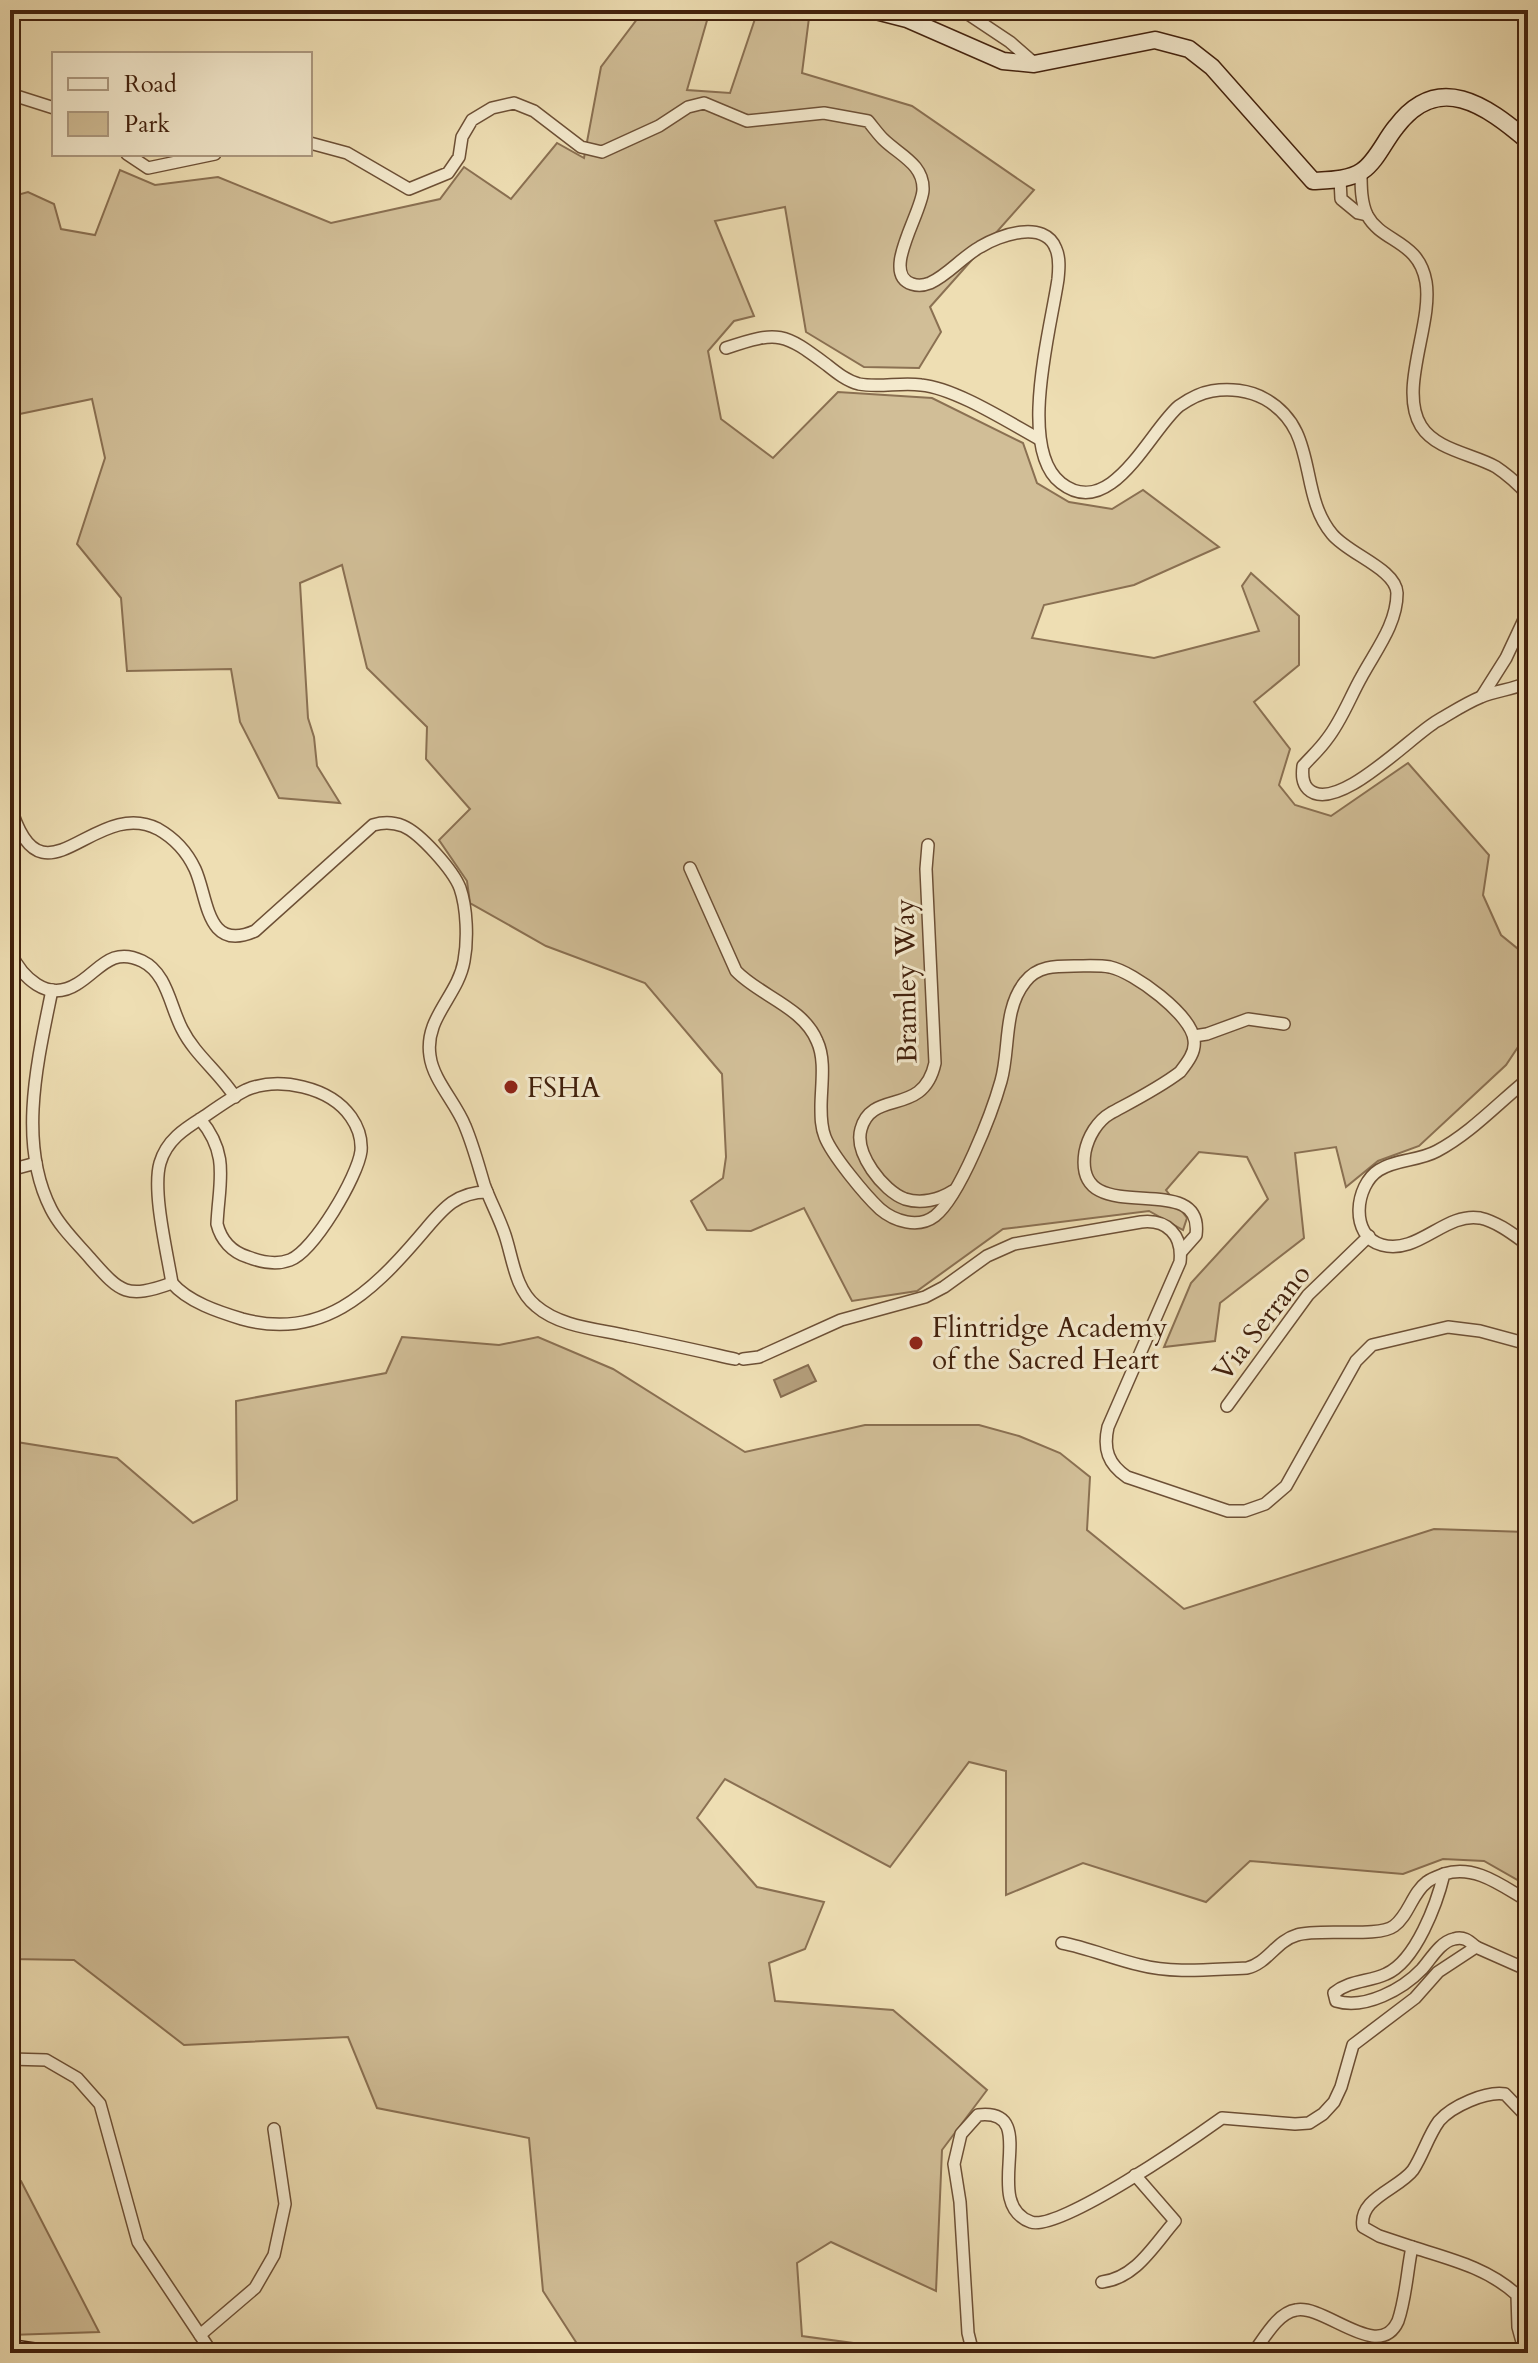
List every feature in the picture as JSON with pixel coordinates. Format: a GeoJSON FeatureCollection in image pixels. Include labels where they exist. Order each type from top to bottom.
{"type":"FeatureCollection","features":[{"type":"Feature","properties":{"kind":"street"},"geometry":{"type":"LineString","coordinates":[[872,10],[907,19],[1003,61],[1034,64],[1155,40],[1189,49],[1212,67],[1313,181],[1340,179],[1361,172],[1398,124],[1415,107],[1431,98],[1449,95],[1467,101],[1491,113],[1528,141]]}},
{"type":"Feature","properties":{"kind":"street"},"geometry":{"type":"LineString","coordinates":[[962,10],[1010,42],[1034,64]]}},
{"type":"Feature","properties":{"kind":"street"},"geometry":{"type":"LineString","coordinates":[[10,94],[52,107]]}},
{"type":"Feature","properties":{"kind":"street"},"geometry":{"type":"LineString","coordinates":[[312,144],[347,153],[409,189],[448,173],[459,157],[462,137],[472,120],[492,108],[514,103],[534,111],[581,147],[602,152],[659,126],[688,107],[704,103],[747,121],[770,116],[824,113],[868,121],[882,139],[912,163],[920,174],[924,188],[920,209],[900,255],[898,269],[903,279],[912,284],[933,282],[981,246],[1005,235],[1033,231],[1046,236],[1056,246],[1058,279],[1038,409],[1043,456],[1058,481],[1071,489],[1088,492],[1105,486],[1124,473],[1171,415],[1193,397],[1211,391],[1235,390],[1256,394],[1277,405],[1290,418],[1299,434],[1322,519],[1349,550],[1388,574],[1395,581],[1397,593],[1387,631],[1340,721],[1303,766],[1305,786],[1315,794],[1327,796],[1370,773],[1433,723],[1482,696],[1528,682]]}},
{"type":"Feature","properties":{"kind":"street"},"geometry":{"type":"LineString","coordinates":[[130,156],[148,168],[205,156]]}},
{"type":"Feature","properties":{"kind":"street"},"geometry":{"type":"LineString","coordinates":[[1361,172],[1367,215],[1380,229],[1405,244],[1422,266],[1427,285],[1412,403],[1423,430],[1439,443],[1496,468],[1528,495]]}},
{"type":"Feature","properties":{"kind":"street"},"geometry":{"type":"LineString","coordinates":[[1340,179],[1341,199],[1358,213],[1367,215]]}},
{"type":"Feature","properties":{"kind":"street"},"geometry":{"type":"LineString","coordinates":[[726,348],[759,337],[786,338],[859,384],[923,385],[979,407],[1039,439]]}},
{"type":"Feature","properties":{"kind":"street"},"geometry":{"type":"LineString","coordinates":[[1482,696],[1506,658],[1528,611]]}},
{"type":"Feature","properties":{"kind":"street"},"geometry":{"type":"LineString","coordinates":[[10,805],[26,843],[48,854],[57,853],[107,827],[120,824],[147,825],[157,829],[180,846],[190,860],[211,921],[219,929],[233,935],[255,931],[373,825],[394,823],[413,832],[445,864],[457,881],[463,899],[465,958],[454,987],[434,1020],[429,1043],[430,1056],[437,1077],[462,1118],[504,1232],[516,1275],[538,1308],[570,1323],[739,1359],[759,1357],[841,1320],[925,1297],[987,1256],[1014,1244],[1150,1221],[1168,1227],[1179,1241],[1180,1262],[1108,1427],[1106,1447],[1112,1465],[1127,1477],[1228,1511],[1245,1511],[1265,1504],[1286,1486],[1356,1361],[1372,1345],[1448,1327],[1528,1344]]}},
{"type":"Feature","properties":{"kind":"street","name":"Bramley Way"},"geometry":{"type":"LineString","coordinates":[[928,845],[926,869],[933,1072],[928,1082],[912,1097],[885,1104],[869,1113],[859,1137],[868,1162],[881,1180],[903,1198],[926,1201],[939,1199],[954,1191]]}},
{"type":"Feature","properties":{"kind":"street"},"geometry":{"type":"LineString","coordinates":[[690,868],[736,971],[803,1020],[811,1030],[821,1054],[823,1133],[861,1188],[886,1214],[896,1219],[917,1223],[935,1216],[954,1191],[993,1109],[1002,1078],[1013,1005],[1019,990],[1034,973],[1054,966],[1099,966],[1125,972],[1181,1016],[1194,1036],[1193,1052],[1180,1072],[1106,1116],[1090,1137],[1084,1162],[1089,1184],[1104,1194],[1172,1201],[1191,1211],[1196,1219],[1196,1235],[1181,1252]]}},
{"type":"Feature","properties":{"kind":"street"},"geometry":{"type":"LineString","coordinates":[[10,952],[22,974],[30,981],[52,990],[74,987],[102,963],[113,958],[142,961],[159,975],[182,1030],[235,1097]]}},
{"type":"Feature","properties":{"kind":"street"},"geometry":{"type":"LineString","coordinates":[[52,990],[33,1110],[36,1163],[52,1212],[112,1283],[128,1292],[137,1293],[172,1283]]}},
{"type":"Feature","properties":{"kind":"street"},"geometry":{"type":"LineString","coordinates":[[1194,1036],[1248,1019],[1284,1024]]}},
{"type":"Feature","properties":{"kind":"street"},"geometry":{"type":"LineString","coordinates":[[1528,1079],[1440,1149],[1379,1169],[1363,1188],[1359,1209],[1369,1236],[1377,1243],[1394,1247],[1408,1244],[1454,1222],[1480,1218],[1501,1226],[1528,1245]]}},
{"type":"Feature","properties":{"kind":"street"},"geometry":{"type":"LineString","coordinates":[[200,1119],[211,1132],[222,1160],[217,1224],[224,1240],[239,1254],[280,1262],[298,1256],[316,1239],[354,1172],[361,1152],[357,1126],[347,1111],[317,1090],[271,1085],[247,1090],[235,1097],[200,1119],[173,1139],[166,1150],[158,1173],[172,1283],[179,1292],[197,1301],[251,1321],[293,1324],[328,1316],[364,1292],[389,1269],[446,1206],[464,1195],[487,1192]]}},
{"type":"Feature","properties":{"kind":"street"},"geometry":{"type":"LineString","coordinates":[[10,1170],[36,1163]]}},
{"type":"Feature","properties":{"kind":"street","name":"Via Serrano"},"geometry":{"type":"LineString","coordinates":[[1227,1406],[1308,1295],[1369,1236]]}},
{"type":"Feature","properties":{"kind":"street"},"geometry":{"type":"LineString","coordinates":[[1062,1943],[1163,1969],[1247,1968],[1258,1966],[1274,1948],[1298,1934],[1388,1929],[1403,1917],[1427,1882],[1459,1869],[1482,1875],[1528,1901]]}},
{"type":"Feature","properties":{"kind":"street"},"geometry":{"type":"LineString","coordinates":[[1444,1874],[1428,1919],[1398,1967],[1386,1975],[1344,1986],[1334,1993],[1336,2001],[1346,2004],[1373,1999],[1398,1989],[1413,1978],[1447,1942],[1456,1938],[1468,1939],[1476,1947],[1528,1970]]}},
{"type":"Feature","properties":{"kind":"street"},"geometry":{"type":"LineString","coordinates":[[973,2353],[968,2333],[960,2202],[954,2164],[957,2145],[968,2123],[978,2115],[987,2114],[1000,2118],[1009,2127],[1011,2137],[1007,2175],[1014,2208],[1027,2221],[1041,2224],[1056,2220],[1135,2175],[1222,2118],[1295,2124],[1309,2123],[1323,2114],[1334,2102],[1341,2087],[1353,2045],[1415,1998],[1438,1972],[1476,1947]]}},
{"type":"Feature","properties":{"kind":"street"},"geometry":{"type":"LineString","coordinates":[[10,2059],[46,2060],[77,2078],[100,2104],[138,2242],[212,2353]]}},
{"type":"Feature","properties":{"kind":"street"},"geometry":{"type":"LineString","coordinates":[[1525,2353],[1518,2327],[1517,2295],[1504,2283],[1485,2272],[1412,2251],[1379,2236],[1363,2227],[1362,2218],[1366,2208],[1411,2173],[1440,2120],[1472,2100],[1484,2094],[1498,2093],[1513,2099],[1528,2118]]}},
{"type":"Feature","properties":{"kind":"street"},"geometry":{"type":"LineString","coordinates":[[200,2335],[255,2288],[274,2255],[285,2204],[274,2129]]}},
{"type":"Feature","properties":{"kind":"street"},"geometry":{"type":"LineString","coordinates":[[1102,2282],[1131,2272],[1175,2221],[1135,2175]]}},
{"type":"Feature","properties":{"kind":"street"},"geometry":{"type":"LineString","coordinates":[[1253,2353],[1281,2317],[1297,2309],[1311,2312],[1365,2339],[1379,2341],[1390,2334],[1398,2323],[1412,2251]]}},
{"type":"Feature","properties":{"kind":"street"},"geometry":{"type":"LineString","coordinates":[[10,2348],[44,2353]]}},
{"type":"Feature","properties":{"kind":"green space"},"geometry":{"type":"Polygon","coordinates":[[[644,10],[710,10],[687,90],[730,93],[758,10],[810,10],[802,73],[912,106],[1034,190],[930,307],[941,332],[919,368],[864,367],[806,332],[785,207],[715,221],[754,316],[734,321],[708,351],[721,419],[773,458],[838,392],[932,398],[1023,443],[1037,483],[1069,502],[1112,509],[1143,490],[1219,547],[1134,585],[1044,605],[1032,638],[1154,658],[1259,631],[1242,586],[1251,573],[1299,616],[1299,665],[1254,702],[1290,749],[1279,785],[1295,805],[1331,816],[1408,763],[1489,855],[1483,895],[1501,935],[1528,957],[1528,1032],[1506,1065],[1419,1146],[1378,1161],[1346,1187],[1336,1147],[1295,1153],[1304,1238],[1220,1303],[1215,1341],[1164,1347],[1191,1283],[1268,1199],[1247,1157],[1199,1152],[1166,1190],[1187,1218],[1183,1230],[1149,1211],[1003,1229],[917,1291],[852,1301],[804,1208],[751,1231],[707,1230],[691,1201],[723,1178],[726,1157],[722,1074],[645,983],[546,946],[470,903],[467,881],[439,840],[470,809],[426,759],[427,727],[367,668],[342,565],[300,583],[308,718],[317,766],[340,803],[279,798],[240,722],[231,669],[127,671],[121,598],[77,544],[105,458],[92,399],[10,416],[10,197],[28,192],[54,204],[61,229],[95,235],[120,170],[155,185],[218,177],[331,223],[440,199],[464,167],[511,199],[557,143],[584,158],[601,67],[644,10]]]}},
{"type":"Feature","properties":{"kind":"green space"},"geometry":{"type":"Polygon","coordinates":[[[402,1337],[499,1345],[538,1337],[613,1369],[745,1452],[865,1425],[979,1425],[1019,1436],[1060,1453],[1090,1477],[1087,1530],[1184,1609],[1434,1529],[1528,1532],[1528,1886],[1484,1861],[1443,1859],[1403,1874],[1250,1861],[1206,1902],[1083,1863],[1006,1895],[1006,1771],[969,1762],[890,1867],[725,1779],[697,1818],[757,1887],[824,1902],[805,1949],[769,1963],[775,2001],[893,2010],[987,2090],[942,2150],[936,2291],[831,2242],[797,2263],[802,2336],[927,2353],[583,2353],[543,2291],[529,2138],[377,2108],[348,2037],[184,2045],[74,1960],[10,1959],[10,1441],[117,1458],[193,1523],[237,1500],[236,1401],[386,1373],[402,1337]]]}},
{"type":"Feature","properties":{"kind":"green space"},"geometry":{"type":"Polygon","coordinates":[[[10,2176],[21,2181],[99,2332],[10,2335],[10,2176]]]}},
{"type":"Feature","properties":{"kind":"shaded area"},"geometry":{"type":"Polygon","coordinates":[[[808,1365],[816,1381],[781,1397],[774,1380],[808,1365]]]}},
{"type":"Feature","properties":{"kind":"place","name":"FSHA"},"geometry":{"type":"Point","coordinates":[511,1087]}},
{"type":"Feature","properties":{"kind":"place","name":"Flintridge Academy of the Sacred Heart"},"geometry":{"type":"Point","coordinates":[916,1343]}}]}
